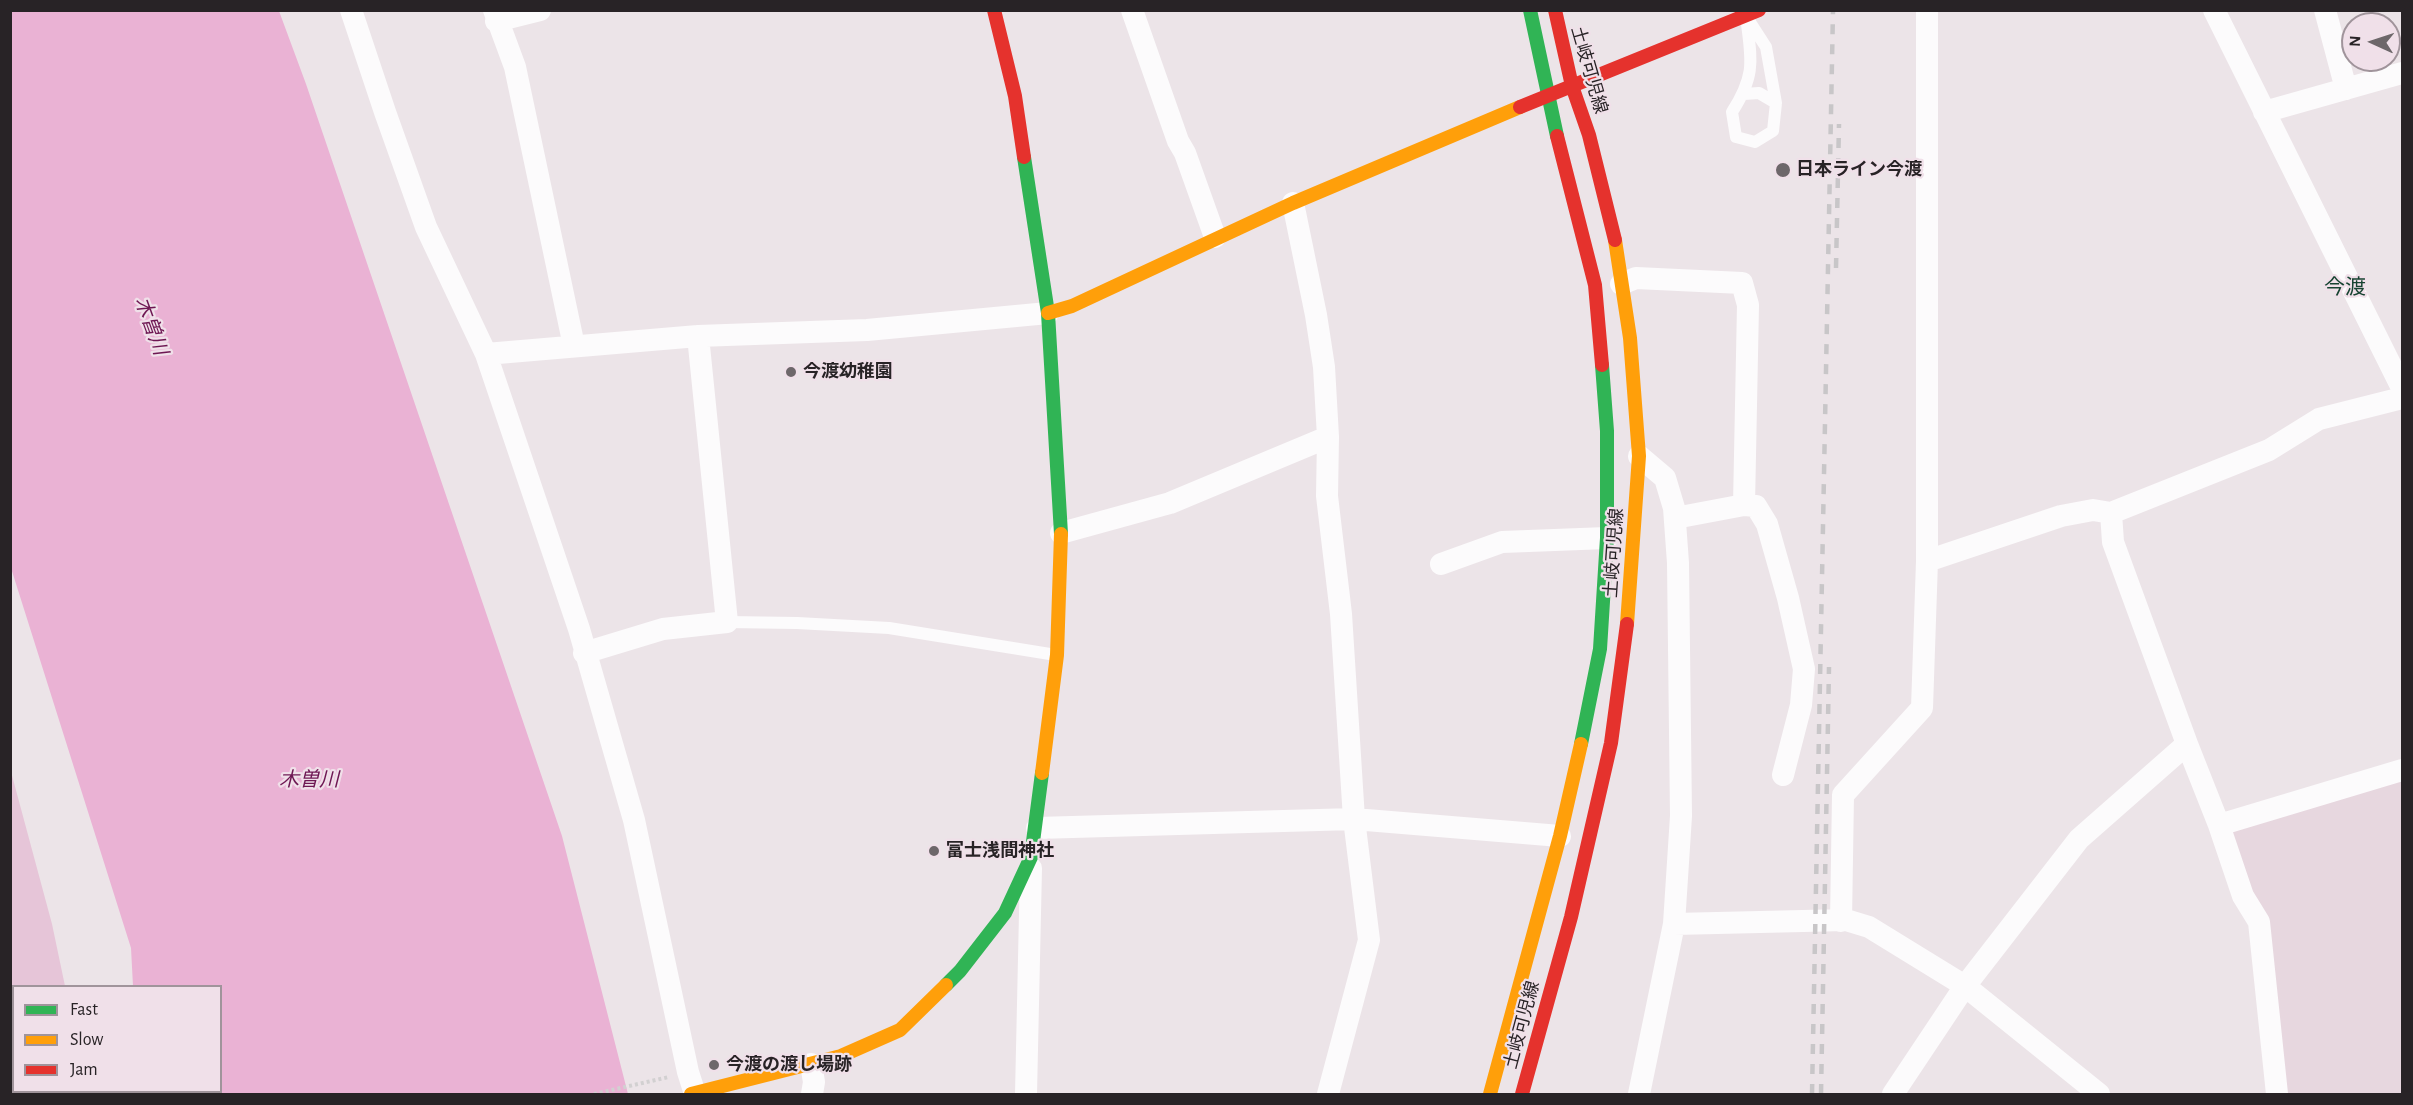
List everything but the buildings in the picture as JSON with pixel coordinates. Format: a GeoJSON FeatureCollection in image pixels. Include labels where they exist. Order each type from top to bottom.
{"type":"FeatureCollection","features":[{"type":"Feature","properties":{"kind":"main road"},"geometry":{"type":"LineString","coordinates":[[693,1094],[841,1056],[900,1029],[960,972],[1005,914],[1031,857],[1037,828],[1058,655],[1061,533],[1048,313],[1015,96],[994,10]]}},
{"type":"Feature","properties":{"kind":"main road","name":"土岐可児線"},"geometry":{"type":"LineString","coordinates":[[1490,1095],[1560,836],[1600,650],[1607,538],[1607,431],[1595,285],[1546,95],[1530,10]]}},
{"type":"Feature","properties":{"kind":"main road","name":"土岐可児線"},"geometry":{"type":"LineString","coordinates":[[1522,1095],[1571,917],[1611,743],[1627,629],[1639,456],[1630,338],[1614,236],[1589,135],[1572,86],[1555,10]]}},
{"type":"Feature","properties":{"kind":"main road"},"geometry":{"type":"LineString","coordinates":[[1048,313],[1072,306],[1215,237],[1546,95],[1753,13]]}},
{"type":"Feature","properties":{"kind":"street"},"geometry":{"type":"LineString","coordinates":[[351,10],[426,227],[486,354],[579,629],[584,653],[634,820],[693,1094]]}},
{"type":"Feature","properties":{"kind":"street"},"geometry":{"type":"LineString","coordinates":[[540,10],[495,16],[515,67],[574,346]]}},
{"type":"Feature","properties":{"kind":"street"},"geometry":{"type":"LineString","coordinates":[[1132,10],[1215,237]]}},
{"type":"Feature","properties":{"kind":"street"},"geometry":{"type":"LineString","coordinates":[[1841,921],[1843,795],[1922,708],[1927,561],[1927,10]]}},
{"type":"Feature","properties":{"kind":"street"},"geometry":{"type":"LineString","coordinates":[[2214,10],[2403,388]]}},
{"type":"Feature","properties":{"kind":"street"},"geometry":{"type":"LineString","coordinates":[[2325,10],[2346,89]]}},
{"type":"Feature","properties":{"kind":"street"},"geometry":{"type":"LineString","coordinates":[[2264,112],[2403,73]]}},
{"type":"Feature","properties":{"kind":"street"},"geometry":{"type":"LineString","coordinates":[[1293,203],[1324,367],[1328,437],[1327,496],[1341,614],[1354,819],[1369,940],[1328,1095]]}},
{"type":"Feature","properties":{"kind":"street"},"geometry":{"type":"LineString","coordinates":[[1621,284],[1636,278],[1742,283],[1748,305],[1744,505]]}},
{"type":"Feature","properties":{"kind":"street"},"geometry":{"type":"LineString","coordinates":[[486,354],[698,336],[867,330],[1048,313]]}},
{"type":"Feature","properties":{"kind":"street"},"geometry":{"type":"LineString","coordinates":[[584,653],[663,629],[727,622],[698,336]]}},
{"type":"Feature","properties":{"kind":"street"},"geometry":{"type":"LineString","coordinates":[[1927,561],[2061,516],[2093,510],[2111,513],[2269,450],[2319,419],[2403,398]]}},
{"type":"Feature","properties":{"kind":"street"},"geometry":{"type":"LineString","coordinates":[[1061,533],[1170,503],[1328,437]]}},
{"type":"Feature","properties":{"kind":"street"},"geometry":{"type":"LineString","coordinates":[[1639,456],[1665,478],[1674,508],[1681,816],[1674,924],[1639,1095]]}},
{"type":"Feature","properties":{"kind":"street"},"geometry":{"type":"LineString","coordinates":[[1675,518],[1744,505],[1756,506],[1767,524],[1788,598],[1804,669],[1801,705],[1783,775]]}},
{"type":"Feature","properties":{"kind":"street"},"geometry":{"type":"LineString","coordinates":[[2111,513],[2113,542],[2219,825],[2243,896],[2259,922],[2277,1095]]}},
{"type":"Feature","properties":{"kind":"street"},"geometry":{"type":"LineString","coordinates":[[1441,564],[1502,542],[1607,538]]}},
{"type":"Feature","properties":{"kind":"street"},"geometry":{"type":"LineString","coordinates":[[1893,1095],[1965,986],[2079,839],[2187,744]]}},
{"type":"Feature","properties":{"kind":"street"},"geometry":{"type":"LineString","coordinates":[[2219,825],[2403,770]]}},
{"type":"Feature","properties":{"kind":"street"},"geometry":{"type":"LineString","coordinates":[[1037,828],[1354,819],[1560,836]]}},
{"type":"Feature","properties":{"kind":"street"},"geometry":{"type":"LineString","coordinates":[[1026,1095],[1031,857]]}},
{"type":"Feature","properties":{"kind":"street"},"geometry":{"type":"LineString","coordinates":[[1674,924],[1841,921],[1869,927],[1965,986],[2099,1095]]}},
{"type":"Feature","properties":{"kind":"street"},"geometry":{"type":"LineString","coordinates":[[811,1064],[814,1082],[812,1095]]}},
{"type":"Feature","properties":{"kind":"lane"},"geometry":{"type":"LineString","coordinates":[[1753,13],[1766,46],[1776,103],[1773,131],[1755,142],[1736,137],[1732,112],[1744,94],[1752,68],[1753,13]]}},
{"type":"Feature","properties":{"kind":"lane"},"geometry":{"type":"LineString","coordinates":[[1744,94],[1759,93],[1776,103]]}},
{"type":"Feature","properties":{"kind":"lane"},"geometry":{"type":"LineString","coordinates":[[727,622],[889,628],[1058,655]]}},
{"type":"Feature","properties":{"kind":"path"},"geometry":{"type":"LineString","coordinates":[[594,1095],[661,1079]]}},
{"type":"Feature","properties":{"kind":"shaded area"},"geometry":{"type":"Polygon","coordinates":[[[10,768],[52,924],[65,985],[12,985],[12,1093],[85,1094],[11,1094],[10,768]]]}},
{"type":"Feature","properties":{"kind":"shaded area"},"geometry":{"type":"Polygon","coordinates":[[[2402,770],[2402,1094],[2277,1094],[2259,922],[2219,825],[2402,770]]]}},
{"type":"Feature","properties":{"kind":"water","name":"木曽川"},"geometry":{"type":"Polygon","coordinates":[[[10,11],[279,11],[306,84],[562,836],[628,1094],[140,1094],[222,1093],[222,985],[133,985],[131,948],[11,568],[10,11]]]}},
{"type":"Feature","properties":{"kind":"railway"},"geometry":{"type":"LineString","coordinates":[[1812,1094],[1833,10]]}},
{"type":"Feature","properties":{"kind":"railway"},"geometry":{"type":"LineString","coordinates":[[1836,268],[1839,124]]}},
{"type":"Feature","properties":{"kind":"railway"},"geometry":{"type":"LineString","coordinates":[[1821,1094],[1829,667]]}},
{"type":"Feature","properties":{"kind":"traffic: fast"},"geometry":{"type":"LineString","coordinates":[[1530,10],[1557,136]]}},
{"type":"Feature","properties":{"kind":"traffic: fast"},"geometry":{"type":"LineString","coordinates":[[1024,157],[1048,313],[1061,534]]}},
{"type":"Feature","properties":{"kind":"traffic: fast"},"geometry":{"type":"LineString","coordinates":[[1581,744],[1600,649],[1607,538],[1607,431],[1602,365]]}},
{"type":"Feature","properties":{"kind":"traffic: fast"},"geometry":{"type":"LineString","coordinates":[[946,985],[960,971],[1005,913],[1031,857],[1042,773]]}},
{"type":"Feature","properties":{"kind":"traffic: slow"},"geometry":{"type":"LineString","coordinates":[[1048,313],[1072,306],[1293,203],[1520,107]]}},
{"type":"Feature","properties":{"kind":"traffic: slow"},"geometry":{"type":"LineString","coordinates":[[1615,240],[1630,338],[1639,456],[1627,624]]}},
{"type":"Feature","properties":{"kind":"traffic: slow"},"geometry":{"type":"LineString","coordinates":[[1042,773],[1057,655],[1061,534]]}},
{"type":"Feature","properties":{"kind":"traffic: slow"},"geometry":{"type":"LineString","coordinates":[[1490,1094],[1560,836],[1581,744]]}},
{"type":"Feature","properties":{"kind":"traffic: slow"},"geometry":{"type":"LineString","coordinates":[[691,1094],[841,1056],[900,1030],[946,985]]}},
{"type":"Feature","properties":{"kind":"traffic: jam"},"geometry":{"type":"LineString","coordinates":[[994,10],[1015,96],[1024,157]]}},
{"type":"Feature","properties":{"kind":"traffic: jam"},"geometry":{"type":"LineString","coordinates":[[1555,10],[1572,86],[1589,135],[1615,240]]}},
{"type":"Feature","properties":{"kind":"traffic: jam"},"geometry":{"type":"LineString","coordinates":[[1520,107],[1759,10]]}},
{"type":"Feature","properties":{"kind":"traffic: jam"},"geometry":{"type":"LineString","coordinates":[[1557,136],[1595,285],[1602,365]]}},
{"type":"Feature","properties":{"kind":"traffic: jam"},"geometry":{"type":"LineString","coordinates":[[1522,1094],[1571,917],[1611,743],[1627,624]]}},
{"type":"Feature","properties":{"kind":"place","name":"日本ライン今渡"},"geometry":{"type":"Point","coordinates":[1783,170]}},
{"type":"Feature","properties":{"kind":"place","name":"今渡幼稚園"},"geometry":{"type":"Point","coordinates":[791,372]}},
{"type":"Feature","properties":{"kind":"place","name":"富士浅間神社"},"geometry":{"type":"Point","coordinates":[934,851]}},
{"type":"Feature","properties":{"kind":"place","name":"今渡の渡し場跡"},"geometry":{"type":"Point","coordinates":[714,1065]}},
{"type":"Feature","properties":{"kind":"district","name":"今渡"},"geometry":{"type":"Point","coordinates":[2345,288]}}]}
